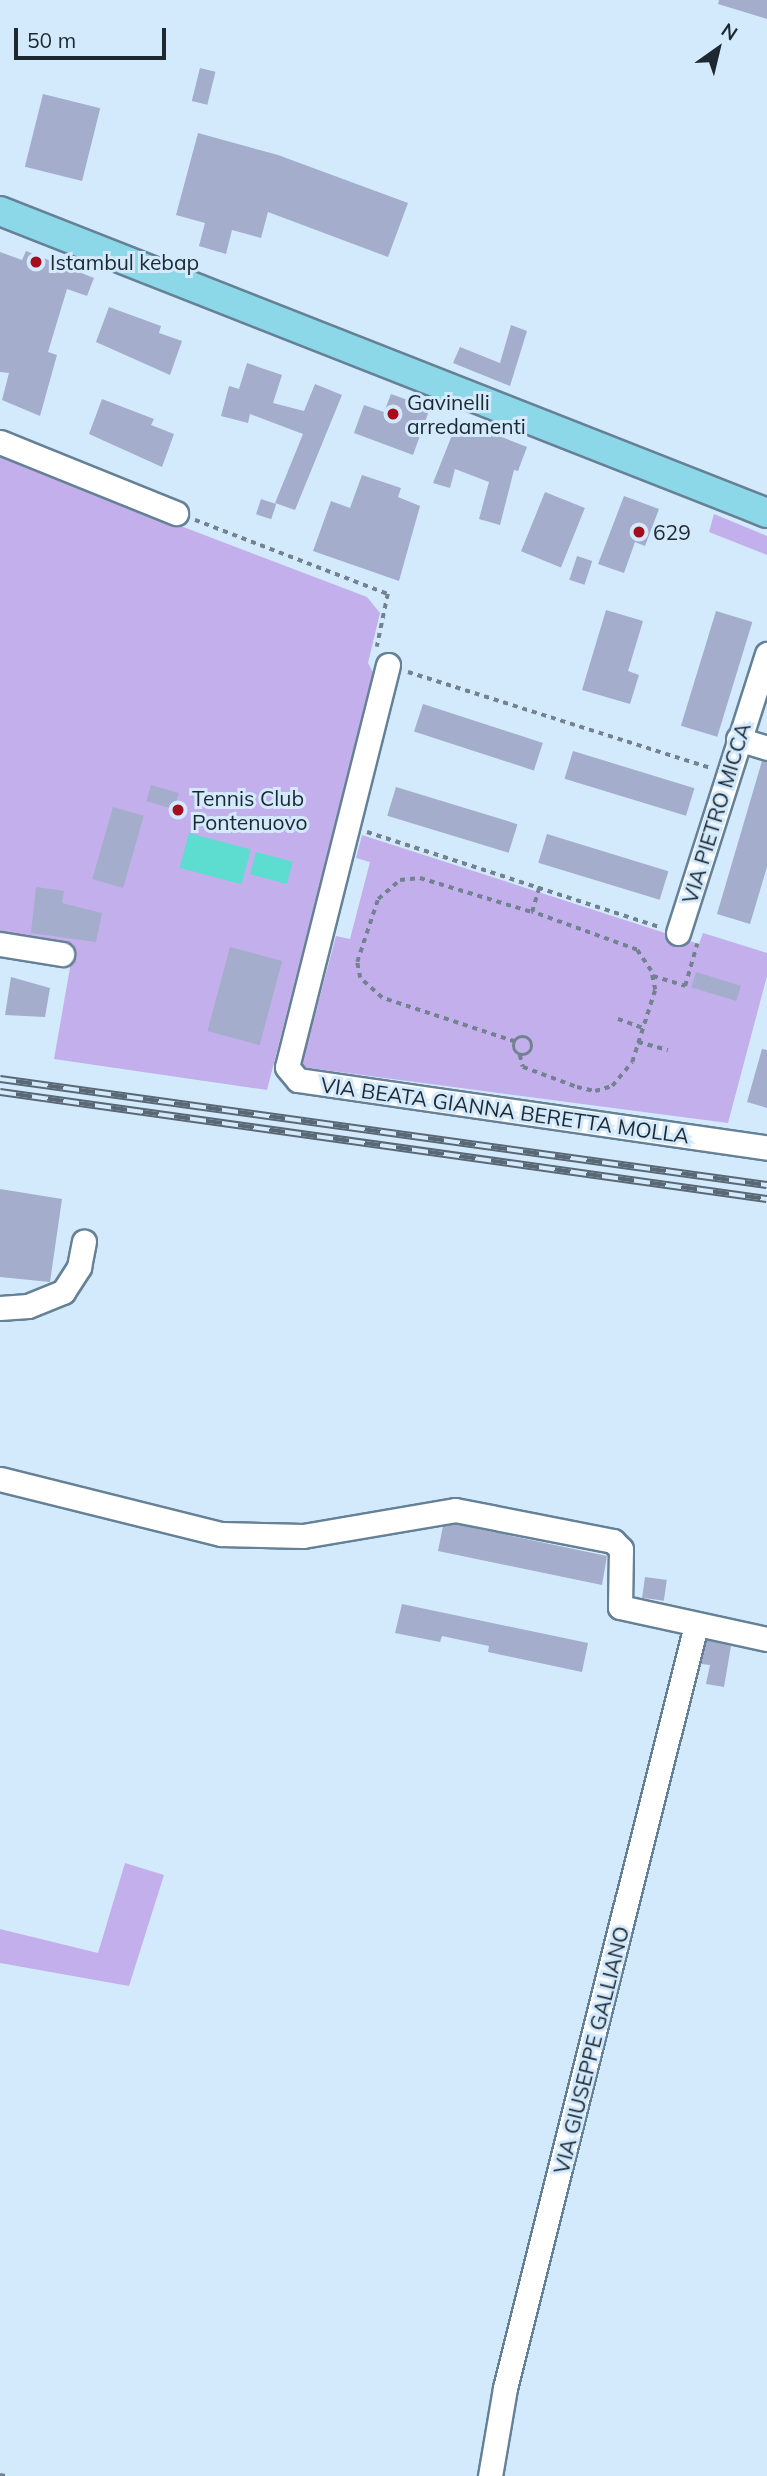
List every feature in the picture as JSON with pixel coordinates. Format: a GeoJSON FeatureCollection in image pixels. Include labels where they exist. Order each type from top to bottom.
{"type":"FeatureCollection","features":[{"type":"Feature","properties":{"kind":"main road"},"geometry":{"type":"LineString","coordinates":[[0,211],[767,513]]}},
{"type":"Feature","properties":{"kind":"street"},"geometry":{"type":"LineString","coordinates":[[0,442],[176,513]]}},
{"type":"Feature","properties":{"kind":"street","name":"VIA PIETRO MICCA"},"geometry":{"type":"LineString","coordinates":[[688,936],[727,774],[767,654]]}},
{"type":"Feature","properties":{"kind":"street","name":"VIA BEATA GIANNA BERETTA MOLLA"},"geometry":{"type":"LineString","coordinates":[[388,665],[287,1067],[298,1080],[767,1148]]}},
{"type":"Feature","properties":{"kind":"street"},"geometry":{"type":"LineString","coordinates":[[738,740],[767,748]]}},
{"type":"Feature","properties":{"kind":"street"},"geometry":{"type":"LineString","coordinates":[[0,944],[62,954]]}},
{"type":"Feature","properties":{"kind":"street"},"geometry":{"type":"LineString","coordinates":[[0,1308],[28,1306],[63,1292],[79,1267],[84,1241]]}},
{"type":"Feature","properties":{"kind":"street"},"geometry":{"type":"LineString","coordinates":[[0,1479],[221,1534],[303,1536],[455,1510],[613,1541],[621,1549],[616,1603],[696,1625],[767,1639]]}},
{"type":"Feature","properties":{"kind":"street","name":"VIA GIUSEPPE GALLIANO"},"geometry":{"type":"LineString","coordinates":[[490,2476],[505,2388],[696,1625]]}},
{"type":"Feature","properties":{"kind":"path"},"geometry":{"type":"LineString","coordinates":[[176,513],[388,594],[375,655],[388,665],[727,774]]}},
{"type":"Feature","properties":{"kind":"path"},"geometry":{"type":"LineString","coordinates":[[348,826],[688,936],[685,986],[653,976]]}},
{"type":"Feature","properties":{"kind":"path"},"geometry":{"type":"LineString","coordinates":[[420,878],[622,941],[637,950],[653,976],[655,990],[643,1028],[621,1077],[595,1091],[530,1070],[515,1042],[416,1012],[374,993],[356,967],[378,899],[388,887],[420,878]]}},
{"type":"Feature","properties":{"kind":"path"},"geometry":{"type":"LineString","coordinates":[[532,912],[539,888]]}},
{"type":"Feature","properties":{"kind":"path"},"geometry":{"type":"LineString","coordinates":[[618,1019],[643,1028]]}},
{"type":"Feature","properties":{"kind":"path"},"geometry":{"type":"LineString","coordinates":[[515,1042],[522,1037],[530,1041],[531,1050],[520,1055]]}},
{"type":"Feature","properties":{"kind":"path"},"geometry":{"type":"LineString","coordinates":[[638,1042],[668,1051]]}},
{"type":"Feature","properties":{"kind":"path"},"geometry":{"type":"LineString","coordinates":[[0,2475],[6,2476]]}},
{"type":"Feature","properties":{"kind":"shaded area","name":"Tennis Club Pontenuovo"},"geometry":{"type":"Polygon","coordinates":[[[0,457],[367,597],[380,613],[368,663],[374,674],[267,1090],[54,1059],[74,945],[0,932],[0,457]]]}},
{"type":"Feature","properties":{"kind":"shaded area"},"geometry":{"type":"Polygon","coordinates":[[[714,514],[767,536],[767,555],[709,532],[714,514]]]}},
{"type":"Feature","properties":{"kind":"shaded area"},"geometry":{"type":"Polygon","coordinates":[[[189,833],[251,850],[242,884],[180,868],[189,833]]]}},
{"type":"Feature","properties":{"kind":"shaded area"},"geometry":{"type":"Polygon","coordinates":[[[362,835],[699,944],[703,933],[767,953],[767,976],[728,1123],[301,1067],[336,936],[350,939],[370,862],[356,858],[362,835]]]}},
{"type":"Feature","properties":{"kind":"shaded area"},"geometry":{"type":"Polygon","coordinates":[[[256,852],[293,862],[287,884],[250,874],[256,852]]]}},
{"type":"Feature","properties":{"kind":"shaded area"},"geometry":{"type":"Polygon","coordinates":[[[125,1863],[164,1875],[129,1986],[0,1963],[0,1929],[98,1953],[125,1863]]]}},
{"type":"Feature","properties":{"kind":"building"},"geometry":{"type":"Polygon","coordinates":[[[719,0],[767,0],[767,19],[718,4],[719,0]]]}},
{"type":"Feature","properties":{"kind":"building"},"geometry":{"type":"Polygon","coordinates":[[[200,68],[216,72],[207,105],[192,101],[200,68]]]}},
{"type":"Feature","properties":{"kind":"building"},"geometry":{"type":"Polygon","coordinates":[[[43,94],[100,108],[82,181],[25,167],[43,94]]]}},
{"type":"Feature","properties":{"kind":"building"},"geometry":{"type":"Polygon","coordinates":[[[198,133],[278,155],[408,203],[388,257],[268,212],[261,238],[232,230],[226,254],[199,246],[205,223],[176,215],[198,133]]]}},
{"type":"Feature","properties":{"kind":"building"},"geometry":{"type":"Polygon","coordinates":[[[26,251],[94,278],[87,296],[67,289],[48,352],[57,355],[40,416],[2,400],[9,373],[0,372],[0,252],[22,260],[26,251]]]}},
{"type":"Feature","properties":{"kind":"building"},"geometry":{"type":"Polygon","coordinates":[[[109,307],[161,326],[159,333],[182,341],[170,375],[96,342],[109,307]]]}},
{"type":"Feature","properties":{"kind":"building"},"geometry":{"type":"Polygon","coordinates":[[[511,325],[527,331],[510,386],[453,363],[460,347],[500,363],[511,325]]]}},
{"type":"Feature","properties":{"kind":"building"},"geometry":{"type":"Polygon","coordinates":[[[247,363],[282,375],[273,403],[304,411],[315,384],[342,395],[295,510],[275,503],[303,434],[250,414],[248,423],[221,416],[229,386],[239,389],[247,363]]]}},
{"type":"Feature","properties":{"kind":"building"},"geometry":{"type":"Polygon","coordinates":[[[391,394],[430,408],[413,455],[354,433],[364,405],[384,412],[391,394]]]}},
{"type":"Feature","properties":{"kind":"building"},"geometry":{"type":"Polygon","coordinates":[[[102,399],[154,419],[151,425],[174,434],[162,467],[89,434],[102,399]]]}},
{"type":"Feature","properties":{"kind":"building"},"geometry":{"type":"Polygon","coordinates":[[[458,420],[527,447],[518,471],[514,470],[500,525],[479,519],[489,482],[455,469],[450,488],[433,483],[458,420]]]}},
{"type":"Feature","properties":{"kind":"building"},"geometry":{"type":"Polygon","coordinates":[[[362,475],[401,488],[398,497],[420,506],[399,581],[313,551],[331,501],[350,508],[362,475]]]}},
{"type":"Feature","properties":{"kind":"building"},"geometry":{"type":"Polygon","coordinates":[[[545,492],[585,508],[561,567],[521,551],[545,492]]]}},
{"type":"Feature","properties":{"kind":"building"},"geometry":{"type":"Polygon","coordinates":[[[624,496],[659,509],[645,546],[635,542],[624,573],[598,564],[624,496]]]}},
{"type":"Feature","properties":{"kind":"building"},"geometry":{"type":"Polygon","coordinates":[[[261,499],[276,504],[271,519],[256,514],[261,499]]]}},
{"type":"Feature","properties":{"kind":"building"},"geometry":{"type":"Polygon","coordinates":[[[577,556],[592,561],[584,585],[569,580],[577,556]]]}},
{"type":"Feature","properties":{"kind":"building"},"geometry":{"type":"Polygon","coordinates":[[[606,610],[643,621],[628,671],[639,675],[630,704],[582,690],[606,610]]]}},
{"type":"Feature","properties":{"kind":"building"},"geometry":{"type":"Polygon","coordinates":[[[716,611],[752,622],[717,737],[681,726],[716,611]]]}},
{"type":"Feature","properties":{"kind":"building"},"geometry":{"type":"Polygon","coordinates":[[[423,704],[543,743],[534,771],[414,732],[423,704]]]}},
{"type":"Feature","properties":{"kind":"building"},"geometry":{"type":"Polygon","coordinates":[[[573,751],[694,788],[686,816],[565,779],[573,751]]]}},
{"type":"Feature","properties":{"kind":"building"},"geometry":{"type":"Polygon","coordinates":[[[762,761],[767,762],[767,867],[750,924],[717,914],[762,761]]]}},
{"type":"Feature","properties":{"kind":"building"},"geometry":{"type":"Polygon","coordinates":[[[151,785],[179,793],[174,809],[146,801],[151,785]]]}},
{"type":"Feature","properties":{"kind":"building"},"geometry":{"type":"Polygon","coordinates":[[[396,787],[517,824],[509,853],[387,816],[396,787]]]}},
{"type":"Feature","properties":{"kind":"building"},"geometry":{"type":"Polygon","coordinates":[[[113,807],[144,816],[123,888],[92,879],[113,807]]]}},
{"type":"Feature","properties":{"kind":"building"},"geometry":{"type":"Polygon","coordinates":[[[547,834],[668,871],[660,900],[538,863],[547,834]]]}},
{"type":"Feature","properties":{"kind":"building"},"geometry":{"type":"Polygon","coordinates":[[[36,887],[64,891],[62,903],[102,913],[96,942],[31,933],[36,887]]]}},
{"type":"Feature","properties":{"kind":"building"},"geometry":{"type":"Polygon","coordinates":[[[230,947],[282,961],[260,1045],[207,1031],[230,947]]]}},
{"type":"Feature","properties":{"kind":"building"},"geometry":{"type":"Polygon","coordinates":[[[696,972],[741,986],[736,1001],[691,987],[696,972]]]}},
{"type":"Feature","properties":{"kind":"building"},"geometry":{"type":"Polygon","coordinates":[[[11,977],[50,988],[45,1017],[5,1015],[11,977]]]}},
{"type":"Feature","properties":{"kind":"building"},"geometry":{"type":"Polygon","coordinates":[[[762,1049],[767,1050],[767,1108],[747,1102],[762,1049]]]}},
{"type":"Feature","properties":{"kind":"building"},"geometry":{"type":"Polygon","coordinates":[[[0,1189],[62,1199],[50,1282],[0,1277],[0,1189]]]}},
{"type":"Feature","properties":{"kind":"building"},"geometry":{"type":"Polygon","coordinates":[[[455,1524],[607,1556],[602,1585],[438,1551],[443,1526],[455,1524]]]}},
{"type":"Feature","properties":{"kind":"building"},"geometry":{"type":"Polygon","coordinates":[[[645,1577],[667,1580],[664,1601],[642,1598],[645,1577]]]}},
{"type":"Feature","properties":{"kind":"building"},"geometry":{"type":"Polygon","coordinates":[[[402,1604],[588,1643],[582,1672],[488,1652],[489,1646],[442,1636],[440,1642],[395,1633],[402,1604]]]}},
{"type":"Feature","properties":{"kind":"building"},"geometry":{"type":"Polygon","coordinates":[[[707,1640],[731,1646],[724,1687],[706,1684],[710,1665],[701,1664],[707,1640]]]}},
{"type":"Feature","properties":{"kind":"railway"},"geometry":{"type":"LineString","coordinates":[[0,1079],[767,1185]]}},
{"type":"Feature","properties":{"kind":"railway"},"geometry":{"type":"LineString","coordinates":[[0,1092],[767,1199]]}},
{"type":"Feature","properties":{"kind":"place","name":"Istambul kebap"},"geometry":{"type":"Point","coordinates":[36,262]}},
{"type":"Feature","properties":{"kind":"place","name":"Gavinelli arredamenti"},"geometry":{"type":"Point","coordinates":[393,414]}},
{"type":"Feature","properties":{"kind":"place","name":"629"},"geometry":{"type":"Point","coordinates":[639,532]}},
{"type":"Feature","properties":{"kind":"place","name":"Tennis Club Pontenuovo"},"geometry":{"type":"Point","coordinates":[178,810]}}]}
